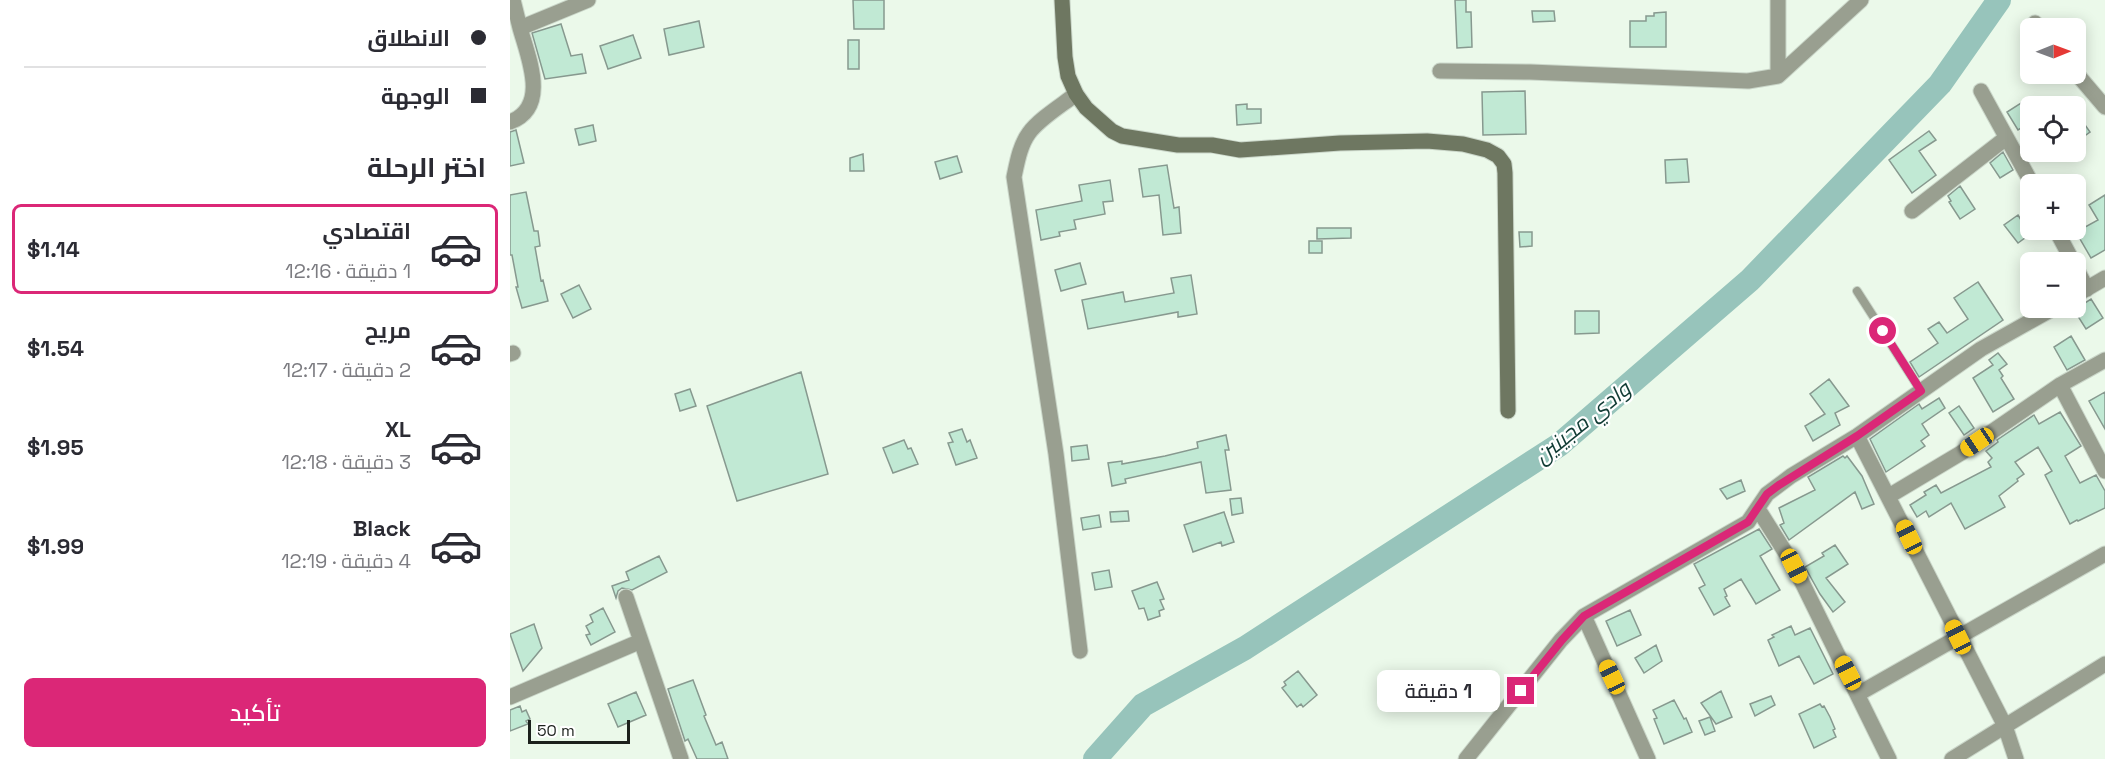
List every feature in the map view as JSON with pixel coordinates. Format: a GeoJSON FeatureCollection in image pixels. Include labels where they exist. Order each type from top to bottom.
{"type":"FeatureCollection","features":[{"type":"Feature","properties":{"kind":"street"},"geometry":{"type":"LineString","coordinates":[[510,122],[518,119],[528,110],[533,93],[532,72],[513,0]]}},
{"type":"Feature","properties":{"kind":"street"},"geometry":{"type":"LineString","coordinates":[[520,28],[588,0]]}},
{"type":"Feature","properties":{"kind":"street"},"geometry":{"type":"LineString","coordinates":[[1062,0],[1068,76],[1086,108],[1112,131],[1122,136],[1147,142],[1212,145],[1240,150],[1340,143],[1427,141],[1474,145],[1498,156],[1504,164],[1505,173],[1508,411]]}},
{"type":"Feature","properties":{"kind":"street"},"geometry":{"type":"LineString","coordinates":[[1778,0],[1778,76]]}},
{"type":"Feature","properties":{"kind":"street"},"geometry":{"type":"LineString","coordinates":[[1440,71],[1530,72],[1748,81],[1778,76],[1861,0]]}},
{"type":"Feature","properties":{"kind":"street"},"geometry":{"type":"LineString","coordinates":[[2086,84],[2105,107]]}},
{"type":"Feature","properties":{"kind":"street"},"geometry":{"type":"LineString","coordinates":[[1981,91],[2026,174]]}},
{"type":"Feature","properties":{"kind":"street"},"geometry":{"type":"LineString","coordinates":[[1077,94],[1029,133],[1017,160],[1014,177],[1056,454],[1080,651]]}},
{"type":"Feature","properties":{"kind":"street"},"geometry":{"type":"LineString","coordinates":[[1912,211],[2006,138]]}},
{"type":"Feature","properties":{"kind":"street"},"geometry":{"type":"LineString","coordinates":[[2086,289],[2105,278]]}},
{"type":"Feature","properties":{"kind":"street"},"geometry":{"type":"LineString","coordinates":[[1466,759],[1584,616],[1748,522],[1767,494],[1791,476],[1857,436],[1982,349],[2036,318]]}},
{"type":"Feature","properties":{"kind":"street"},"geometry":{"type":"LineString","coordinates":[[1889,496],[1961,453],[2060,385],[2105,360]]}},
{"type":"Feature","properties":{"kind":"street"},"geometry":{"type":"LineString","coordinates":[[2060,385],[2099,446],[2105,471]]}},
{"type":"Feature","properties":{"kind":"street"},"geometry":{"type":"LineString","coordinates":[[1857,436],[2005,726],[2016,759]]}},
{"type":"Feature","properties":{"kind":"street"},"geometry":{"type":"LineString","coordinates":[[1758,509],[1794,566],[1889,759]]}},
{"type":"Feature","properties":{"kind":"street"},"geometry":{"type":"LineString","coordinates":[[1858,694],[2105,554]]}},
{"type":"Feature","properties":{"kind":"street"},"geometry":{"type":"LineString","coordinates":[[626,597],[681,759]]}},
{"type":"Feature","properties":{"kind":"street"},"geometry":{"type":"LineString","coordinates":[[1584,616],[1648,759]]}},
{"type":"Feature","properties":{"kind":"street"},"geometry":{"type":"LineString","coordinates":[[510,697],[641,642]]}},
{"type":"Feature","properties":{"kind":"street"},"geometry":{"type":"LineString","coordinates":[[1952,759],[2105,664]]}},
{"type":"Feature","properties":{"kind":"lane"},"geometry":{"type":"LineString","coordinates":[[1857,291],[1921,391]]}},
{"type":"Feature","properties":{"kind":"building"},"geometry":{"type":"Polygon","coordinates":[[[853,0],[884,0],[884,29],[854,29],[853,0]]]}},
{"type":"Feature","properties":{"kind":"building"},"geometry":{"type":"Polygon","coordinates":[[[1455,0],[1466,0],[1466,12],[1471,12],[1472,47],[1457,48],[1455,0]]]}},
{"type":"Feature","properties":{"kind":"building"},"geometry":{"type":"Polygon","coordinates":[[[1532,11],[1554,11],[1555,21],[1533,22],[1532,11]]]}},
{"type":"Feature","properties":{"kind":"building"},"geometry":{"type":"Polygon","coordinates":[[[1666,12],[1666,47],[1630,47],[1630,21],[1646,21],[1646,16],[1666,12]]]}},
{"type":"Feature","properties":{"kind":"building"},"geometry":{"type":"Polygon","coordinates":[[[699,21],[704,47],[669,55],[664,29],[699,21]]]}},
{"type":"Feature","properties":{"kind":"building"},"geometry":{"type":"Polygon","coordinates":[[[561,24],[571,56],[582,54],[586,73],[545,79],[532,33],[561,24]]]}},
{"type":"Feature","properties":{"kind":"building"},"geometry":{"type":"Polygon","coordinates":[[[633,35],[641,58],[608,69],[600,46],[633,35]]]}},
{"type":"Feature","properties":{"kind":"building"},"geometry":{"type":"Polygon","coordinates":[[[848,40],[859,40],[859,69],[848,69],[848,40]]]}},
{"type":"Feature","properties":{"kind":"building"},"geometry":{"type":"Polygon","coordinates":[[[1525,91],[1526,134],[1483,135],[1482,92],[1525,91]]]}},
{"type":"Feature","properties":{"kind":"building"},"geometry":{"type":"Polygon","coordinates":[[[1247,104],[1247,109],[1261,109],[1261,123],[1237,125],[1236,105],[1247,104]]]}},
{"type":"Feature","properties":{"kind":"building"},"geometry":{"type":"Polygon","coordinates":[[[2020,104],[2020,129],[2018,130],[2007,112],[2020,104]]]}},
{"type":"Feature","properties":{"kind":"building"},"geometry":{"type":"Polygon","coordinates":[[[593,125],[596,141],[579,145],[575,129],[593,125]]]}},
{"type":"Feature","properties":{"kind":"building"},"geometry":{"type":"Polygon","coordinates":[[[516,130],[524,163],[510,166],[510,132],[516,130]]]}},
{"type":"Feature","properties":{"kind":"building"},"geometry":{"type":"Polygon","coordinates":[[[1929,131],[1936,140],[1919,151],[1936,175],[1912,193],[1889,160],[1929,131]]]}},
{"type":"Feature","properties":{"kind":"building"},"geometry":{"type":"Polygon","coordinates":[[[2003,152],[2013,170],[2000,178],[1990,163],[2003,152]]]}},
{"type":"Feature","properties":{"kind":"building"},"geometry":{"type":"Polygon","coordinates":[[[863,154],[864,171],[850,171],[850,158],[863,154]]]}},
{"type":"Feature","properties":{"kind":"building"},"geometry":{"type":"Polygon","coordinates":[[[957,156],[962,172],[940,179],[935,162],[957,156]]]}},
{"type":"Feature","properties":{"kind":"building"},"geometry":{"type":"Polygon","coordinates":[[[1687,159],[1689,182],[1666,183],[1665,160],[1687,159]]]}},
{"type":"Feature","properties":{"kind":"building"},"geometry":{"type":"Polygon","coordinates":[[[1167,165],[1174,208],[1179,207],[1181,233],[1163,235],[1159,195],[1143,197],[1139,169],[1167,165]]]}},
{"type":"Feature","properties":{"kind":"building"},"geometry":{"type":"Polygon","coordinates":[[[1110,180],[1113,201],[1103,202],[1105,214],[1074,220],[1076,229],[1059,232],[1060,236],[1041,240],[1036,210],[1082,201],[1079,185],[1110,180]]]}},
{"type":"Feature","properties":{"kind":"building"},"geometry":{"type":"Polygon","coordinates":[[[1960,186],[1975,209],[1960,219],[1949,202],[1951,201],[1948,196],[1960,186]]]}},
{"type":"Feature","properties":{"kind":"building"},"geometry":{"type":"Polygon","coordinates":[[[526,192],[534,231],[538,231],[540,246],[535,247],[541,281],[543,280],[548,301],[522,308],[516,287],[518,287],[512,255],[510,255],[510,195],[526,192]]]}},
{"type":"Feature","properties":{"kind":"building"},"geometry":{"type":"Polygon","coordinates":[[[2105,195],[2105,250],[2091,258],[2081,240],[2086,240],[2086,227],[2098,220],[2089,205],[2105,195]]]}},
{"type":"Feature","properties":{"kind":"building"},"geometry":{"type":"Polygon","coordinates":[[[2018,215],[2020,240],[2022,240],[2018,243],[2004,225],[2018,215]]]}},
{"type":"Feature","properties":{"kind":"building"},"geometry":{"type":"Polygon","coordinates":[[[1317,228],[1351,228],[1351,238],[1317,239],[1317,228]]]}},
{"type":"Feature","properties":{"kind":"building"},"geometry":{"type":"Polygon","coordinates":[[[1519,232],[1532,232],[1532,246],[1520,247],[1519,232]]]}},
{"type":"Feature","properties":{"kind":"building"},"geometry":{"type":"Polygon","coordinates":[[[1309,241],[1322,241],[1322,253],[1309,253],[1309,241]]]}},
{"type":"Feature","properties":{"kind":"building"},"geometry":{"type":"Polygon","coordinates":[[[1080,263],[1086,284],[1061,291],[1055,270],[1080,263]]]}},
{"type":"Feature","properties":{"kind":"building"},"geometry":{"type":"Polygon","coordinates":[[[1191,275],[1197,314],[1178,317],[1178,312],[1088,329],[1082,300],[1123,292],[1125,302],[1174,293],[1171,278],[1191,275]]]}},
{"type":"Feature","properties":{"kind":"building"},"geometry":{"type":"Polygon","coordinates":[[[1978,282],[2003,320],[1919,377],[1910,362],[1938,343],[1928,329],[1939,322],[1947,333],[1968,319],[1954,298],[1978,282]]]}},
{"type":"Feature","properties":{"kind":"building"},"geometry":{"type":"Polygon","coordinates":[[[579,285],[591,309],[573,318],[561,294],[579,285]]]}},
{"type":"Feature","properties":{"kind":"building"},"geometry":{"type":"Polygon","coordinates":[[[2091,299],[2103,318],[2086,329],[2079,318],[2086,318],[2086,302],[2091,299]]]}},
{"type":"Feature","properties":{"kind":"building"},"geometry":{"type":"Polygon","coordinates":[[[1575,311],[1599,311],[1599,333],[1575,334],[1575,311]]]}},
{"type":"Feature","properties":{"kind":"building"},"geometry":{"type":"Polygon","coordinates":[[[2071,336],[2085,360],[2067,370],[2054,347],[2071,336]]]}},
{"type":"Feature","properties":{"kind":"building"},"geometry":{"type":"Polygon","coordinates":[[[1998,353],[2007,364],[1999,370],[2003,376],[2001,378],[2014,399],[1993,412],[1973,378],[1993,365],[1989,360],[1998,353]]]}},
{"type":"Feature","properties":{"kind":"building"},"geometry":{"type":"Polygon","coordinates":[[[801,372],[828,474],[737,501],[707,406],[801,372]]]}},
{"type":"Feature","properties":{"kind":"building"},"geometry":{"type":"Polygon","coordinates":[[[1829,379],[1849,406],[1835,413],[1840,425],[1813,441],[1805,426],[1825,414],[1810,394],[1829,379]]]}},
{"type":"Feature","properties":{"kind":"building"},"geometry":{"type":"Polygon","coordinates":[[[690,389],[696,406],[680,411],[675,394],[690,389]]]}},
{"type":"Feature","properties":{"kind":"building"},"geometry":{"type":"Polygon","coordinates":[[[2105,392],[2105,429],[2089,401],[2105,392]]]}},
{"type":"Feature","properties":{"kind":"building"},"geometry":{"type":"Polygon","coordinates":[[[1939,398],[1945,408],[1922,424],[1929,435],[1921,441],[1925,446],[1886,472],[1870,439],[1919,404],[1922,409],[1939,398]]]}},
{"type":"Feature","properties":{"kind":"building"},"geometry":{"type":"Polygon","coordinates":[[[1959,406],[1974,428],[1964,435],[1949,413],[1959,406]]]}},
{"type":"Feature","properties":{"kind":"building"},"geometry":{"type":"Polygon","coordinates":[[[2060,412],[2081,446],[2065,456],[2080,483],[2096,475],[2105,491],[2105,508],[2070,524],[2045,475],[2052,471],[2038,447],[2015,462],[2024,474],[1999,496],[2005,507],[1965,529],[1951,503],[1929,517],[1926,511],[1917,517],[1910,505],[1926,495],[1924,492],[1936,485],[1941,493],[1991,467],[1988,462],[1992,458],[1986,451],[1998,442],[1997,440],[2034,415],[2039,424],[2060,412]]]}},
{"type":"Feature","properties":{"kind":"building"},"geometry":{"type":"Polygon","coordinates":[[[962,429],[967,442],[970,440],[977,458],[956,465],[948,443],[953,442],[949,433],[962,429]]]}},
{"type":"Feature","properties":{"kind":"building"},"geometry":{"type":"Polygon","coordinates":[[[1226,435],[1229,450],[1225,450],[1231,490],[1206,493],[1201,462],[1125,479],[1126,483],[1112,486],[1108,463],[1122,461],[1122,464],[1165,456],[1198,448],[1197,442],[1226,435]]]}},
{"type":"Feature","properties":{"kind":"building"},"geometry":{"type":"Polygon","coordinates":[[[904,440],[908,449],[911,448],[918,464],[893,473],[883,448],[904,440]]]}},
{"type":"Feature","properties":{"kind":"building"},"geometry":{"type":"Polygon","coordinates":[[[1087,445],[1089,459],[1072,461],[1071,447],[1087,445]]]}},
{"type":"Feature","properties":{"kind":"building"},"geometry":{"type":"Polygon","coordinates":[[[1843,456],[1845,458],[1847,456],[1862,476],[1874,504],[1862,509],[1855,492],[1789,540],[1780,525],[1784,523],[1779,508],[1815,490],[1808,477],[1843,456]]]}},
{"type":"Feature","properties":{"kind":"building"},"geometry":{"type":"Polygon","coordinates":[[[1741,480],[1745,491],[1727,499],[1720,489],[1741,480]]]}},
{"type":"Feature","properties":{"kind":"building"},"geometry":{"type":"Polygon","coordinates":[[[1241,498],[1243,513],[1232,515],[1230,499],[1241,498]]]}},
{"type":"Feature","properties":{"kind":"building"},"geometry":{"type":"Polygon","coordinates":[[[1128,511],[1129,521],[1111,522],[1110,512],[1128,511]]]}},
{"type":"Feature","properties":{"kind":"building"},"geometry":{"type":"Polygon","coordinates":[[[1224,512],[1234,542],[1222,546],[1221,542],[1193,552],[1184,525],[1224,512]]]}},
{"type":"Feature","properties":{"kind":"building"},"geometry":{"type":"Polygon","coordinates":[[[1099,515],[1101,527],[1083,530],[1081,518],[1099,515]]]}},
{"type":"Feature","properties":{"kind":"building"},"geometry":{"type":"Polygon","coordinates":[[[1759,529],[1772,549],[1760,556],[1780,590],[1756,604],[1741,579],[1724,589],[1730,606],[1714,615],[1699,588],[1705,585],[1694,564],[1759,529]]]}},
{"type":"Feature","properties":{"kind":"building"},"geometry":{"type":"Polygon","coordinates":[[[1835,545],[1848,564],[1826,578],[1845,602],[1833,612],[1805,567],[1824,556],[1822,553],[1835,545]]]}},
{"type":"Feature","properties":{"kind":"building"},"geometry":{"type":"Polygon","coordinates":[[[659,556],[667,572],[632,590],[622,588],[618,591],[616,598],[612,586],[629,580],[626,572],[659,556]]]}},
{"type":"Feature","properties":{"kind":"building"},"geometry":{"type":"Polygon","coordinates":[[[1109,570],[1112,587],[1095,590],[1092,573],[1109,570]]]}},
{"type":"Feature","properties":{"kind":"building"},"geometry":{"type":"Polygon","coordinates":[[[1157,582],[1164,599],[1160,600],[1164,609],[1159,611],[1160,616],[1148,620],[1144,608],[1139,609],[1132,591],[1157,582]]]}},
{"type":"Feature","properties":{"kind":"building"},"geometry":{"type":"Polygon","coordinates":[[[603,608],[615,632],[591,645],[586,635],[590,634],[586,626],[593,622],[590,615],[603,608]]]}},
{"type":"Feature","properties":{"kind":"building"},"geometry":{"type":"Polygon","coordinates":[[[1630,610],[1641,635],[1617,646],[1606,621],[1630,610]]]}},
{"type":"Feature","properties":{"kind":"building"},"geometry":{"type":"Polygon","coordinates":[[[534,624],[542,648],[523,671],[510,634],[534,624]]]}},
{"type":"Feature","properties":{"kind":"building"},"geometry":{"type":"Polygon","coordinates":[[[1791,626],[1795,635],[1810,628],[1833,674],[1814,684],[1799,656],[1779,666],[1768,640],[1774,637],[1772,635],[1791,626]]]}},
{"type":"Feature","properties":{"kind":"building"},"geometry":{"type":"Polygon","coordinates":[[[1656,645],[1662,661],[1644,673],[1635,658],[1656,645]]]}},
{"type":"Feature","properties":{"kind":"building"},"geometry":{"type":"Polygon","coordinates":[[[1298,671],[1317,695],[1303,707],[1301,704],[1297,707],[1282,688],[1286,685],[1284,682],[1298,671]]]}},
{"type":"Feature","properties":{"kind":"building"},"geometry":{"type":"Polygon","coordinates":[[[693,680],[716,745],[722,742],[728,759],[697,759],[688,739],[685,741],[668,689],[693,680]]]}},
{"type":"Feature","properties":{"kind":"building"},"geometry":{"type":"Polygon","coordinates":[[[1721,691],[1732,717],[1716,724],[1701,703],[1721,691]]]}},
{"type":"Feature","properties":{"kind":"building"},"geometry":{"type":"Polygon","coordinates":[[[636,692],[646,715],[618,727],[608,704],[636,692]]]}},
{"type":"Feature","properties":{"kind":"building"},"geometry":{"type":"Polygon","coordinates":[[[1771,696],[1775,705],[1755,716],[1750,704],[1771,696]]]}},
{"type":"Feature","properties":{"kind":"building"},"geometry":{"type":"Polygon","coordinates":[[[1674,700],[1692,732],[1664,744],[1654,719],[1657,718],[1653,710],[1674,700]]]}},
{"type":"Feature","properties":{"kind":"building"},"geometry":{"type":"Polygon","coordinates":[[[1820,704],[1824,706],[1830,717],[1836,737],[1814,748],[1799,714],[1820,704]]]}},
{"type":"Feature","properties":{"kind":"building"},"geometry":{"type":"Polygon","coordinates":[[[520,706],[522,712],[526,710],[530,719],[526,721],[528,724],[510,731],[510,710],[520,706]]]}},
{"type":"Feature","properties":{"kind":"building"},"geometry":{"type":"Polygon","coordinates":[[[1710,717],[1715,731],[1705,735],[1699,721],[1710,717]]]}},
{"type":"Feature","properties":{"kind":"waterway","name":"وادي مجينين"},"geometry":{"type":"LineString","coordinates":[[1095,759],[1143,705],[1245,648],[1559,445],[1750,280],[1940,84],[1999,0]]}},
{"type":"Feature","properties":{"kind":"route"},"geometry":{"type":"LineString","coordinates":[[1521,691],[1584,616],[1748,522],[1767,494],[1791,476],[1857,436],[1921,391],[1883,331]]}}]}
